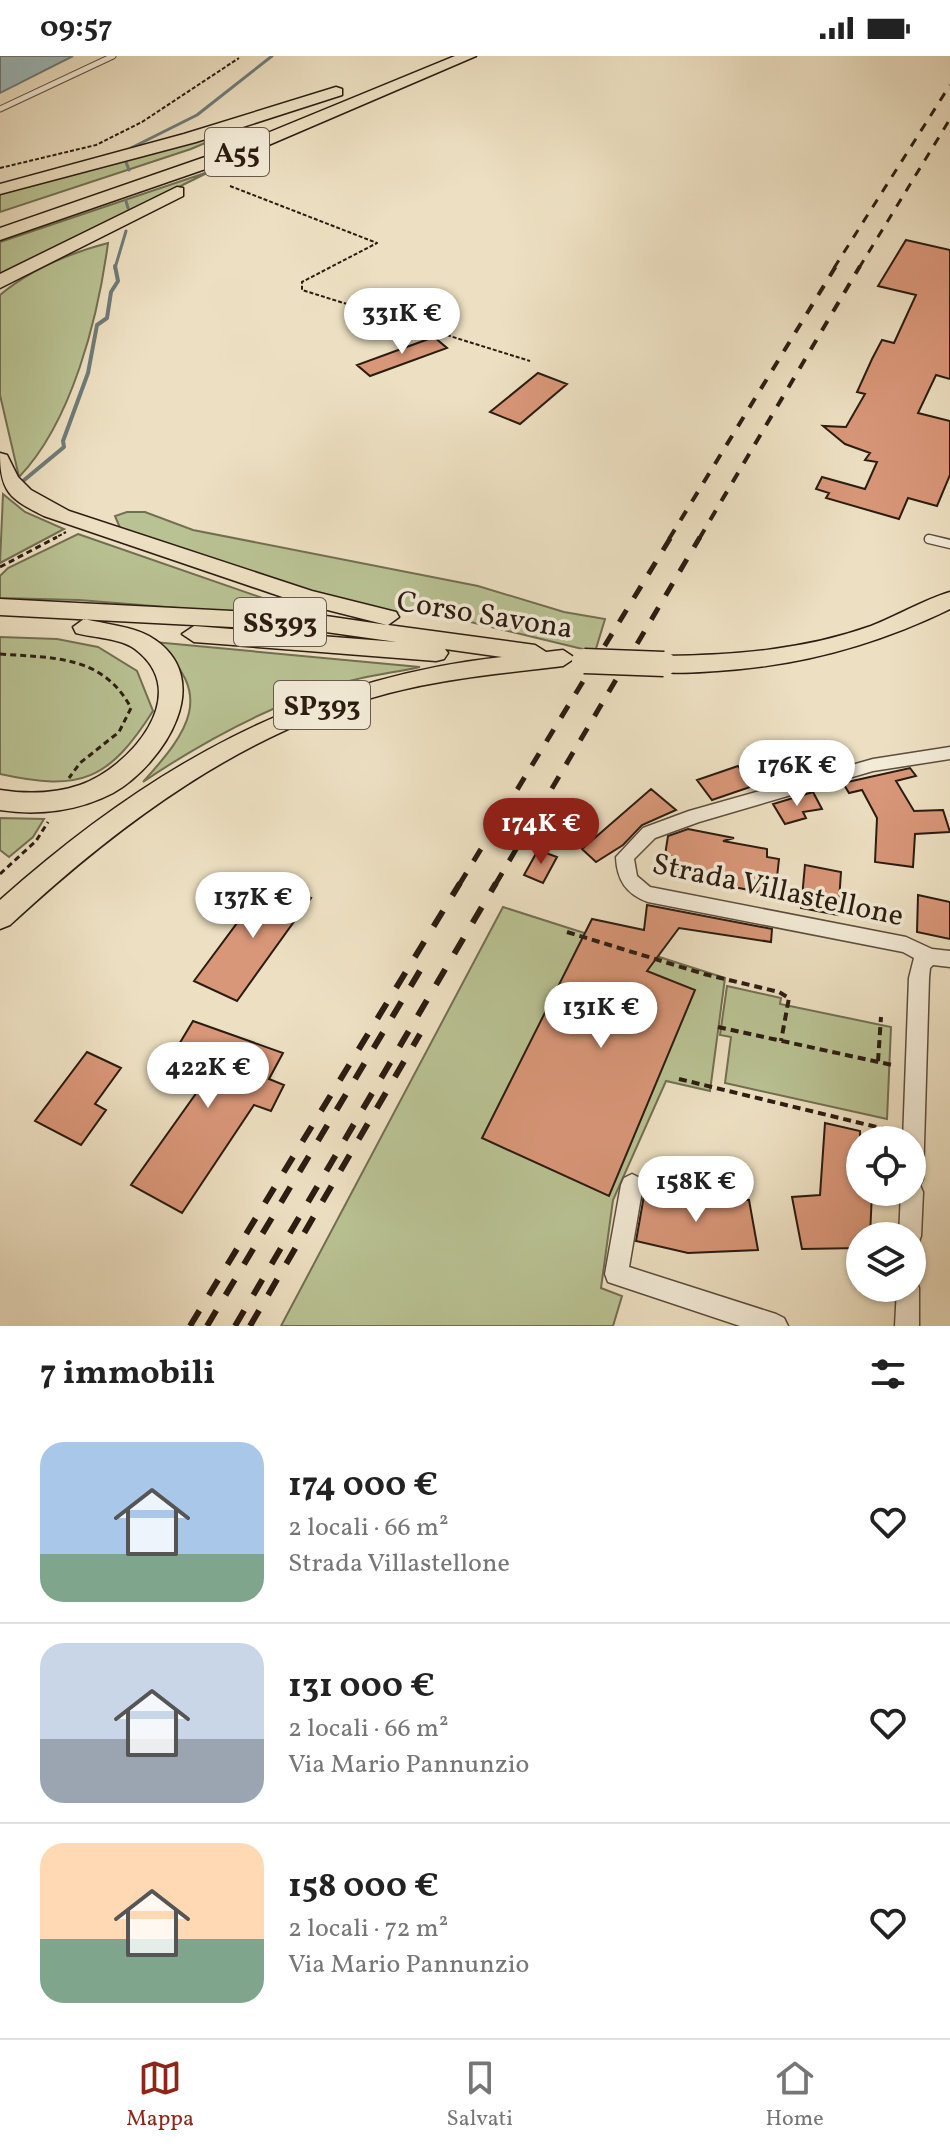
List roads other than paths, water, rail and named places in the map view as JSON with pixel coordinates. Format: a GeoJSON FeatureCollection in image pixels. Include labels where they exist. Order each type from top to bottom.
{"type":"FeatureCollection","features":[{"type":"Feature","properties":{"kind":"highway","name":"A55"},"geometry":{"type":"LineString","coordinates":[[0,219],[144,173],[437,56]]}},
{"type":"Feature","properties":{"kind":"highway","name":"A55"},"geometry":{"type":"LineString","coordinates":[[0,234],[161,181],[468,56]]}},
{"type":"Feature","properties":{"kind":"highway"},"geometry":{"type":"LineString","coordinates":[[0,189],[253,120],[401,71]]}},
{"type":"Feature","properties":{"kind":"highway"},"geometry":{"type":"LineString","coordinates":[[0,282],[349,106]]}},
{"type":"Feature","properties":{"kind":"main road"},"geometry":{"type":"LineString","coordinates":[[0,459],[10,481],[27,499],[83,524],[308,598],[360,612],[482,633],[525,657]]}},
{"type":"Feature","properties":{"kind":"main road","name":"Corso Savona"},"geometry":{"type":"LineString","coordinates":[[0,607],[84,627],[574,660],[717,665],[806,655],[884,631],[950,600]]}},
{"type":"Feature","properties":{"kind":"main road","name":"Corso Savona"},"geometry":{"type":"LineString","coordinates":[[0,623],[31,616],[326,624],[525,657]]}},
{"type":"Feature","properties":{"kind":"main road"},"geometry":{"type":"LineString","coordinates":[[0,800],[42,802],[103,786],[128,770],[164,728],[171,703],[170,681],[160,660],[142,642],[84,627]]}},
{"type":"Feature","properties":{"kind":"main road","name":"SP393"},"geometry":{"type":"LineString","coordinates":[[0,917],[125,811],[232,745],[321,705],[383,686],[525,657]]}},
{"type":"Feature","properties":{"kind":"street","name":"Strada Villastellone"},"geometry":{"type":"LineString","coordinates":[[940,958],[906,945],[648,894],[632,885],[625,873],[625,857],[649,833],[695,816],[873,765],[950,753]]}},
{"type":"Feature","properties":{"kind":"street"},"geometry":{"type":"LineString","coordinates":[[914,1126],[921,964],[940,958]]}},
{"type":"Feature","properties":{"kind":"street"},"geometry":{"type":"LineString","coordinates":[[632,1185],[616,1274],[772,1326]]}},
{"type":"Feature","properties":{"kind":"street"},"geometry":{"type":"LineString","coordinates":[[907,1326],[908,1302]]}},
{"type":"Feature","properties":{"kind":"lane"},"geometry":{"type":"LineString","coordinates":[[0,109],[113,56]]}},
{"type":"Feature","properties":{"kind":"lane"},"geometry":{"type":"LineString","coordinates":[[929,539],[949,545]]}},
{"type":"Feature","properties":{"kind":"water"},"geometry":{"type":"Polygon","coordinates":[[[0,56],[73,56],[0,93],[0,56]]]}},
{"type":"Feature","properties":{"kind":"waterway"},"geometry":{"type":"LineString","coordinates":[[131,148],[197,115],[272,56]]}},
{"type":"Feature","properties":{"kind":"waterway"},"geometry":{"type":"LineString","coordinates":[[126,162],[129,170]]}},
{"type":"Feature","properties":{"kind":"waterway"},"geometry":{"type":"LineString","coordinates":[[126,201],[128,208]]}},
{"type":"Feature","properties":{"kind":"waterway"},"geometry":{"type":"LineString","coordinates":[[115,267],[126,231]]}},
{"type":"Feature","properties":{"kind":"waterway"},"geometry":{"type":"LineString","coordinates":[[23,481],[64,447],[63,441],[88,373],[97,325],[107,318],[111,292],[118,281],[115,267]]}},
{"type":"Feature","properties":{"kind":"railway"},"geometry":{"type":"LineString","coordinates":[[834,268],[950,85]]}},
{"type":"Feature","properties":{"kind":"railway"},"geometry":{"type":"LineString","coordinates":[[859,268],[950,119]]}},
{"type":"Feature","properties":{"kind":"railway"},"geometry":{"type":"LineString","coordinates":[[669,539],[836,266]]}},
{"type":"Feature","properties":{"kind":"railway"},"geometry":{"type":"LineString","coordinates":[[699,539],[860,266]]}},
{"type":"Feature","properties":{"kind":"railway"},"geometry":{"type":"LineString","coordinates":[[459,885],[671,537]]}},
{"type":"Feature","properties":{"kind":"railway"},"geometry":{"type":"LineString","coordinates":[[495,885],[700,537]]}},
{"type":"Feature","properties":{"kind":"railway"},"geometry":{"type":"LineString","coordinates":[[190,1326],[460,883]]}},
{"type":"Feature","properties":{"kind":"railway"},"geometry":{"type":"LineString","coordinates":[[235,1326],[496,883]]}},
{"type":"Feature","properties":{"kind":"railway"},"geometry":{"type":"LineString","coordinates":[[207,1326],[427,959]]}},
{"type":"Feature","properties":{"kind":"railway"},"geometry":{"type":"LineString","coordinates":[[250,1326],[420,1034]]}}]}
